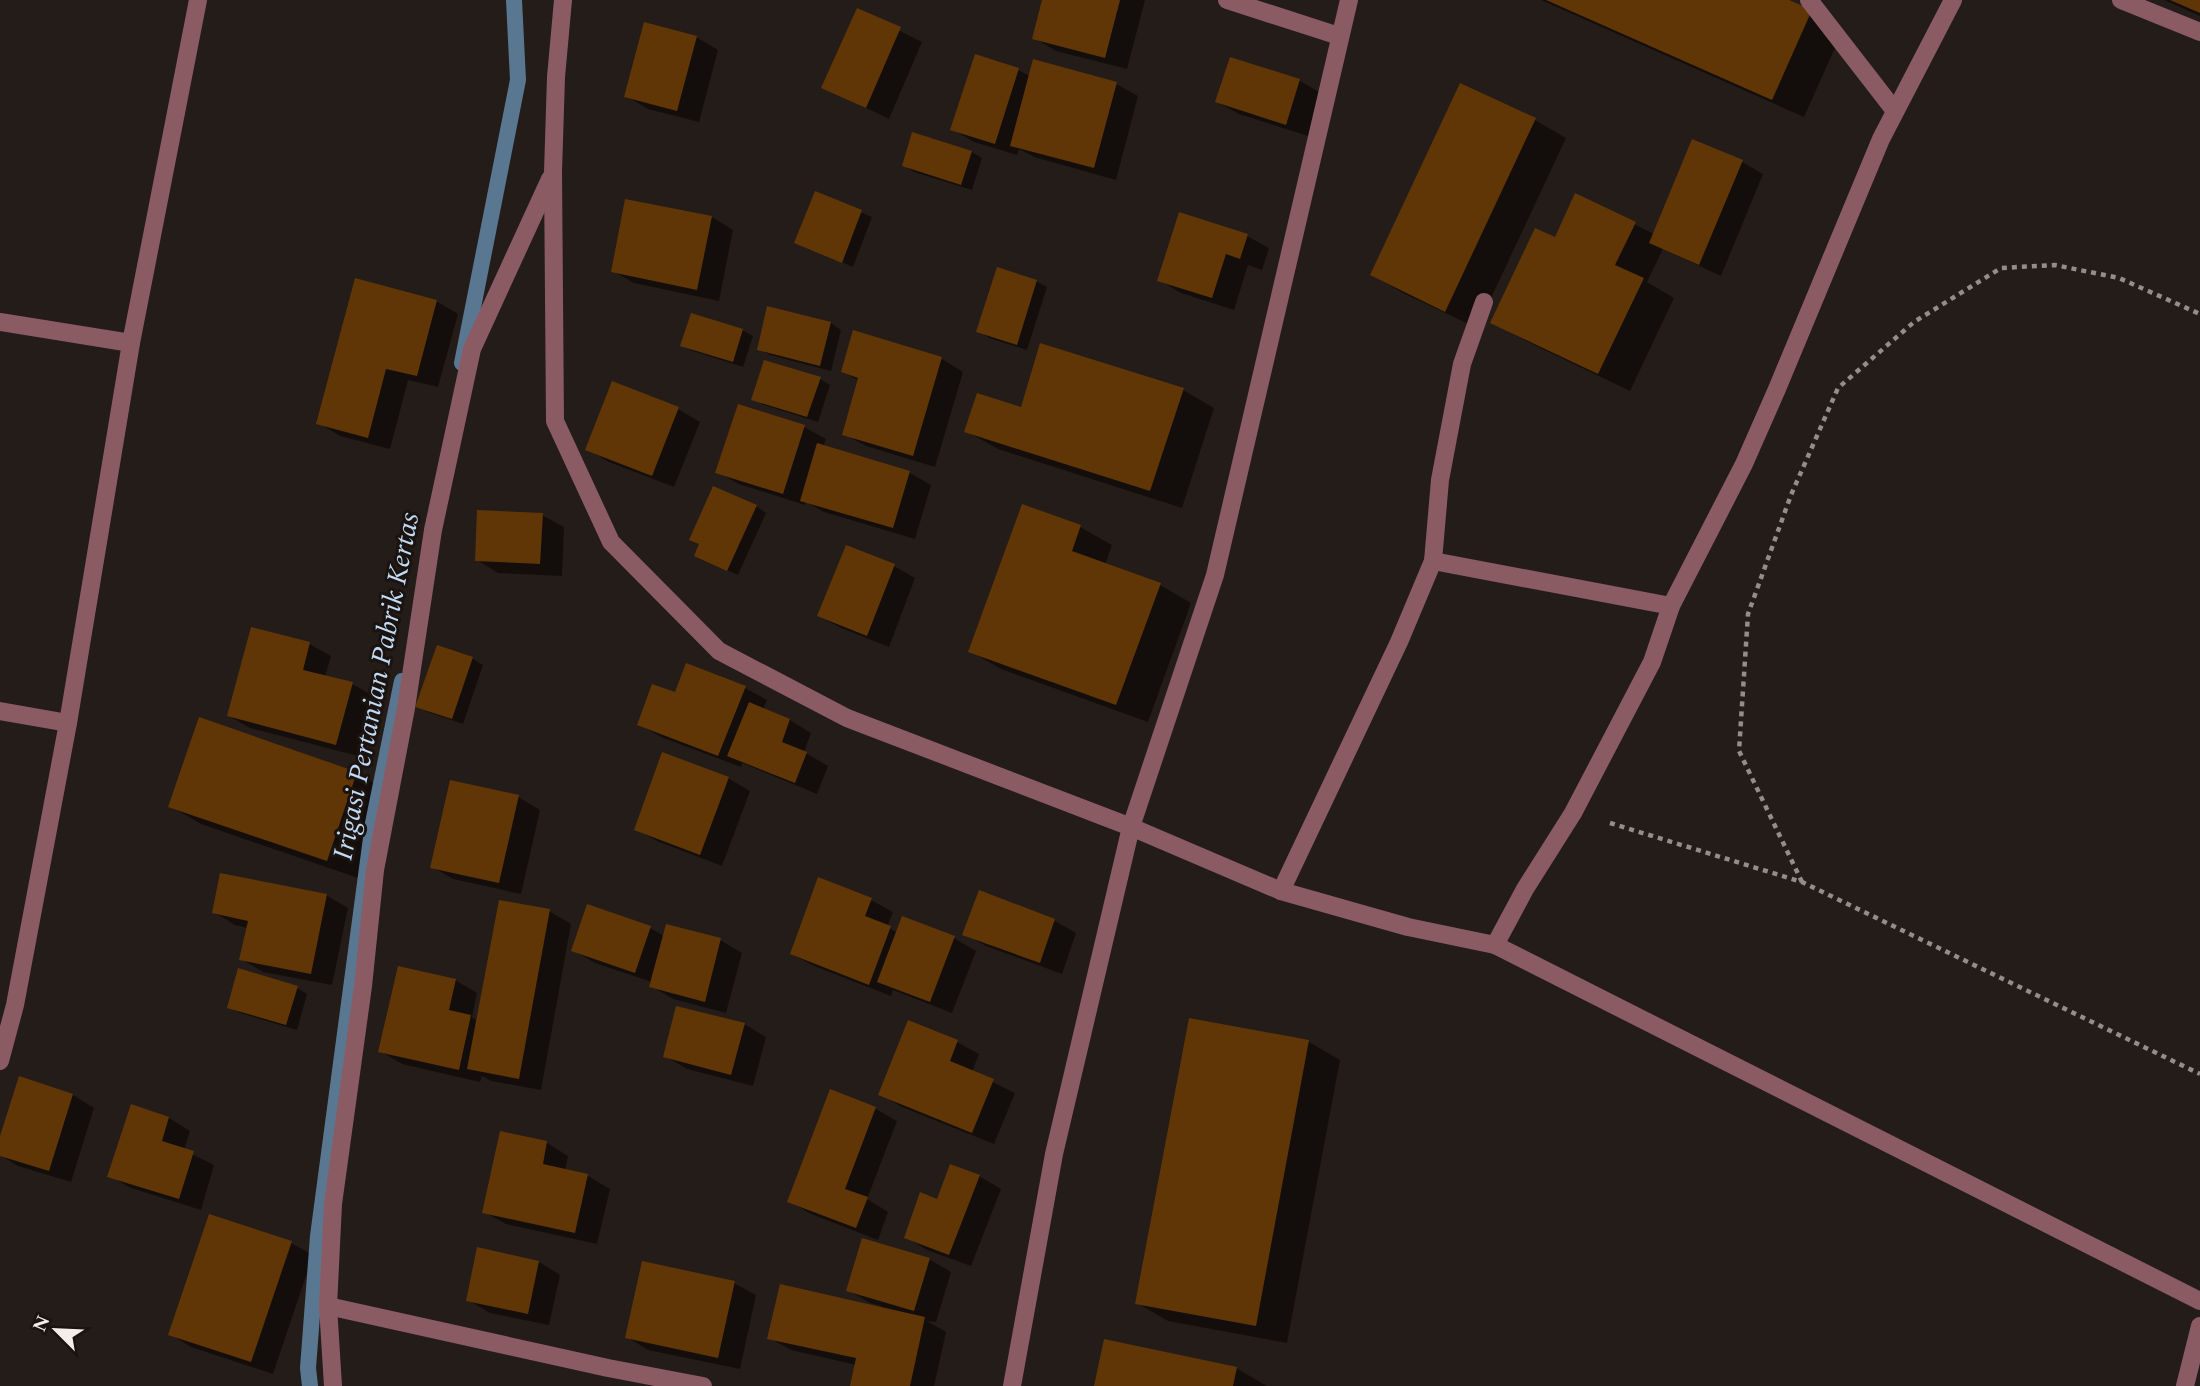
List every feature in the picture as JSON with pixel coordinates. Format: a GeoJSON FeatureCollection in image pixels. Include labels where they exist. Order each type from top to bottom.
{"type":"FeatureCollection","features":[{"type":"Feature","properties":{"kind":"street"},"geometry":{"type":"LineString","coordinates":[[0,1061],[15,1004],[68,723],[131,342],[198,0]]}},
{"type":"Feature","properties":{"kind":"street"},"geometry":{"type":"LineString","coordinates":[[563,0],[556,77],[553,173],[555,421],[611,542],[719,651],[847,718],[1131,827],[1281,891],[1408,927],[1495,945],[2200,1301]]}},
{"type":"Feature","properties":{"kind":"street"},"geometry":{"type":"LineString","coordinates":[[1227,0],[1339,36]]}},
{"type":"Feature","properties":{"kind":"street"},"geometry":{"type":"LineString","coordinates":[[1012,1386],[1054,1154],[1131,827],[1215,575],[1349,0]]}},
{"type":"Feature","properties":{"kind":"street"},"geometry":{"type":"LineString","coordinates":[[1810,0],[1895,111]]}},
{"type":"Feature","properties":{"kind":"street"},"geometry":{"type":"LineString","coordinates":[[1495,945],[1525,889],[1573,813],[1652,663],[1671,606],[1744,464],[1868,167],[1953,0]]}},
{"type":"Feature","properties":{"kind":"street"},"geometry":{"type":"LineString","coordinates":[[2121,0],[2200,32]]}},
{"type":"Feature","properties":{"kind":"street"},"geometry":{"type":"LineString","coordinates":[[333,1386],[328,1306],[334,1203],[363,986],[375,870],[406,708],[433,530],[472,349],[553,173]]}},
{"type":"Feature","properties":{"kind":"street"},"geometry":{"type":"LineString","coordinates":[[1281,891],[1399,642],[1433,561],[1440,480],[1462,365],[1484,302]]}},
{"type":"Feature","properties":{"kind":"street"},"geometry":{"type":"LineString","coordinates":[[0,322],[131,342]]}},
{"type":"Feature","properties":{"kind":"street"},"geometry":{"type":"LineString","coordinates":[[1433,561],[1671,606]]}},
{"type":"Feature","properties":{"kind":"street"},"geometry":{"type":"LineString","coordinates":[[0,711],[68,723]]}},
{"type":"Feature","properties":{"kind":"street"},"geometry":{"type":"LineString","coordinates":[[328,1306],[594,1365],[703,1386]]}},
{"type":"Feature","properties":{"kind":"street"},"geometry":{"type":"LineString","coordinates":[[2185,1386],[2200,1326]]}},
{"type":"Feature","properties":{"kind":"path"},"geometry":{"type":"LineString","coordinates":[[1802,882],[1739,751],[1748,614],[1791,495],[1838,387],[1914,322],[2001,268],[2055,265],[2119,278],[2200,314]]}},
{"type":"Feature","properties":{"kind":"path"},"geometry":{"type":"LineString","coordinates":[[1573,813],[1802,882],[2200,1074]]}},
{"type":"Feature","properties":{"kind":"building"},"geometry":{"type":"Polygon","coordinates":[[[1042,0],[1120,0],[1105,58],[1032,39],[1042,0]]]}},
{"type":"Feature","properties":{"kind":"building"},"geometry":{"type":"Polygon","coordinates":[[[1546,0],[1789,0],[1812,10],[1772,100],[1546,0]]]}},
{"type":"Feature","properties":{"kind":"building"},"geometry":{"type":"Polygon","coordinates":[[[2170,0],[2200,0],[2200,13],[2170,0]]]}},
{"type":"Feature","properties":{"kind":"building"},"geometry":{"type":"Polygon","coordinates":[[[857,8],[901,27],[866,108],[821,88],[857,8]]]}},
{"type":"Feature","properties":{"kind":"building"},"geometry":{"type":"Polygon","coordinates":[[[644,22],[697,36],[677,111],[624,97],[644,22]]]}},
{"type":"Feature","properties":{"kind":"building"},"geometry":{"type":"Polygon","coordinates":[[[975,54],[1019,68],[995,144],[950,130],[975,54]]]}},
{"type":"Feature","properties":{"kind":"building"},"geometry":{"type":"Polygon","coordinates":[[[1230,57],[1300,79],[1286,125],[1215,102],[1230,57]]]}},
{"type":"Feature","properties":{"kind":"building"},"geometry":{"type":"Polygon","coordinates":[[[1033,59],[1117,82],[1094,168],[1010,146],[1033,59]]]}},
{"type":"Feature","properties":{"kind":"building"},"geometry":{"type":"Polygon","coordinates":[[[1460,83],[1536,118],[1445,312],[1370,275],[1460,83]]]}},
{"type":"Feature","properties":{"kind":"building"},"geometry":{"type":"Polygon","coordinates":[[[912,132],[972,151],[961,185],[902,166],[912,132]]]}},
{"type":"Feature","properties":{"kind":"building"},"geometry":{"type":"Polygon","coordinates":[[[1692,139],[1743,160],[1699,265],[1649,243],[1692,139]]]}},
{"type":"Feature","properties":{"kind":"building"},"geometry":{"type":"Polygon","coordinates":[[[815,191],[862,210],[842,263],[794,243],[815,191]]]}},
{"type":"Feature","properties":{"kind":"building"},"geometry":{"type":"Polygon","coordinates":[[[1575,193],[1636,222],[1615,265],[1644,278],[1598,374],[1490,323],[1535,228],[1555,237],[1575,193]]]}},
{"type":"Feature","properties":{"kind":"building"},"geometry":{"type":"Polygon","coordinates":[[[625,199],[712,216],[697,290],[611,272],[625,199]]]}},
{"type":"Feature","properties":{"kind":"building"},"geometry":{"type":"Polygon","coordinates":[[[1179,212],[1248,234],[1240,259],[1226,254],[1212,298],[1157,281],[1179,212]]]}},
{"type":"Feature","properties":{"kind":"building"},"geometry":{"type":"Polygon","coordinates":[[[997,267],[1037,280],[1017,345],[976,332],[997,267]]]}},
{"type":"Feature","properties":{"kind":"building"},"geometry":{"type":"Polygon","coordinates":[[[355,278],[437,300],[417,376],[386,369],[368,438],[316,424],[355,278]]]}},
{"type":"Feature","properties":{"kind":"building"},"geometry":{"type":"Polygon","coordinates":[[[767,306],[831,322],[820,366],[757,350],[767,306]]]}},
{"type":"Feature","properties":{"kind":"building"},"geometry":{"type":"Polygon","coordinates":[[[691,313],[743,329],[733,362],[680,346],[691,313]]]}},
{"type":"Feature","properties":{"kind":"building"},"geometry":{"type":"Polygon","coordinates":[[[853,330],[942,357],[913,456],[842,435],[858,378],[841,372],[853,330]]]}},
{"type":"Feature","properties":{"kind":"building"},"geometry":{"type":"Polygon","coordinates":[[[1040,343],[1184,388],[1150,491],[964,432],[977,393],[1021,407],[1040,343]]]}},
{"type":"Feature","properties":{"kind":"building"},"geometry":{"type":"Polygon","coordinates":[[[764,360],[821,377],[807,417],[751,400],[764,360]]]}},
{"type":"Feature","properties":{"kind":"building"},"geometry":{"type":"Polygon","coordinates":[[[612,381],[679,407],[652,476],[585,450],[612,381]]]}},
{"type":"Feature","properties":{"kind":"building"},"geometry":{"type":"Polygon","coordinates":[[[738,404],[805,425],[783,494],[715,473],[738,404]]]}},
{"type":"Feature","properties":{"kind":"building"},"geometry":{"type":"Polygon","coordinates":[[[817,443],[910,471],[893,528],[800,501],[817,443]]]}},
{"type":"Feature","properties":{"kind":"building"},"geometry":{"type":"Polygon","coordinates":[[[713,486],[757,505],[727,571],[694,556],[699,544],[689,540],[713,486]]]}},
{"type":"Feature","properties":{"kind":"building"},"geometry":{"type":"Polygon","coordinates":[[[1022,504],[1081,525],[1072,551],[1161,583],[1116,705],[968,652],[1022,504]]]}},
{"type":"Feature","properties":{"kind":"building"},"geometry":{"type":"Polygon","coordinates":[[[477,510],[543,513],[540,564],[475,561],[477,510]]]}},
{"type":"Feature","properties":{"kind":"building"},"geometry":{"type":"Polygon","coordinates":[[[846,545],[895,564],[867,636],[817,616],[846,545]]]}},
{"type":"Feature","properties":{"kind":"building"},"geometry":{"type":"Polygon","coordinates":[[[251,627],[310,642],[303,670],[353,682],[336,745],[227,716],[251,627]]]}},
{"type":"Feature","properties":{"kind":"building"},"geometry":{"type":"Polygon","coordinates":[[[437,645],[473,657],[452,719],[415,707],[437,645]]]}},
{"type":"Feature","properties":{"kind":"building"},"geometry":{"type":"Polygon","coordinates":[[[686,663],[746,686],[718,756],[637,725],[652,684],[675,692],[686,663]]]}},
{"type":"Feature","properties":{"kind":"building"},"geometry":{"type":"Polygon","coordinates":[[[749,702],[790,719],[782,742],[807,752],[795,783],[727,756],[749,702]]]}},
{"type":"Feature","properties":{"kind":"building"},"geometry":{"type":"Polygon","coordinates":[[[199,717],[357,772],[327,861],[168,807],[199,717]]]}},
{"type":"Feature","properties":{"kind":"building"},"geometry":{"type":"Polygon","coordinates":[[[662,752],[729,777],[700,855],[634,830],[662,752]]]}},
{"type":"Feature","properties":{"kind":"building"},"geometry":{"type":"Polygon","coordinates":[[[450,780],[519,795],[499,883],[430,868],[450,780]]]}},
{"type":"Feature","properties":{"kind":"building"},"geometry":{"type":"Polygon","coordinates":[[[220,873],[327,894],[311,974],[239,960],[248,921],[212,913],[220,873]]]}},
{"type":"Feature","properties":{"kind":"building"},"geometry":{"type":"Polygon","coordinates":[[[818,877],[872,898],[865,916],[891,926],[869,985],[790,954],[818,877]]]}},
{"type":"Feature","properties":{"kind":"building"},"geometry":{"type":"Polygon","coordinates":[[[979,890],[1055,919],[1040,963],[962,935],[979,890]]]}},
{"type":"Feature","properties":{"kind":"building"},"geometry":{"type":"Polygon","coordinates":[[[499,900],[550,909],[519,1079],[467,1069],[499,900]]]}},
{"type":"Feature","properties":{"kind":"building"},"geometry":{"type":"Polygon","coordinates":[[[587,904],[651,926],[635,973],[571,951],[587,904]]]}},
{"type":"Feature","properties":{"kind":"building"},"geometry":{"type":"Polygon","coordinates":[[[902,916],[955,936],[930,1002],[877,982],[902,916]]]}},
{"type":"Feature","properties":{"kind":"building"},"geometry":{"type":"Polygon","coordinates":[[[666,924],[721,938],[705,1002],[649,987],[666,924]]]}},
{"type":"Feature","properties":{"kind":"building"},"geometry":{"type":"Polygon","coordinates":[[[398,966],[456,979],[449,1010],[471,1015],[459,1070],[378,1052],[398,966]]]}},
{"type":"Feature","properties":{"kind":"building"},"geometry":{"type":"Polygon","coordinates":[[[238,968],[298,986],[286,1025],[227,1008],[238,968]]]}},
{"type":"Feature","properties":{"kind":"building"},"geometry":{"type":"Polygon","coordinates":[[[676,1006],[745,1023],[731,1075],[663,1057],[676,1006]]]}},
{"type":"Feature","properties":{"kind":"building"},"geometry":{"type":"Polygon","coordinates":[[[1189,1018],[1309,1040],[1256,1326],[1135,1304],[1189,1018]]]}},
{"type":"Feature","properties":{"kind":"building"},"geometry":{"type":"Polygon","coordinates":[[[908,1020],[958,1040],[950,1061],[994,1079],[972,1133],[878,1095],[908,1020]]]}},
{"type":"Feature","properties":{"kind":"building"},"geometry":{"type":"Polygon","coordinates":[[[19,1076],[73,1094],[49,1171],[0,1156],[0,1136],[19,1076]]]}},
{"type":"Feature","properties":{"kind":"building"},"geometry":{"type":"Polygon","coordinates":[[[830,1089],[876,1107],[845,1189],[868,1197],[856,1228],[787,1202],[830,1089]]]}},
{"type":"Feature","properties":{"kind":"building"},"geometry":{"type":"Polygon","coordinates":[[[131,1104],[169,1117],[162,1141],[194,1151],[179,1199],[107,1177],[131,1104]]]}},
{"type":"Feature","properties":{"kind":"building"},"geometry":{"type":"Polygon","coordinates":[[[500,1131],[547,1141],[543,1164],[588,1174],[575,1233],[482,1213],[500,1131]]]}},
{"type":"Feature","properties":{"kind":"building"},"geometry":{"type":"Polygon","coordinates":[[[950,1164],[980,1175],[949,1255],[904,1238],[920,1192],[937,1199],[950,1164]]]}},
{"type":"Feature","properties":{"kind":"building"},"geometry":{"type":"Polygon","coordinates":[[[209,1214],[292,1241],[251,1362],[168,1335],[209,1214]]]}},
{"type":"Feature","properties":{"kind":"building"},"geometry":{"type":"Polygon","coordinates":[[[862,1238],[930,1258],[914,1311],[846,1291],[862,1238]]]}},
{"type":"Feature","properties":{"kind":"building"},"geometry":{"type":"Polygon","coordinates":[[[477,1247],[539,1261],[528,1314],[466,1301],[477,1247]]]}},
{"type":"Feature","properties":{"kind":"building"},"geometry":{"type":"Polygon","coordinates":[[[642,1261],[735,1281],[718,1358],[625,1338],[642,1261]]]}},
{"type":"Feature","properties":{"kind":"building"},"geometry":{"type":"Polygon","coordinates":[[[780,1284],[925,1317],[910,1386],[850,1386],[856,1358],[767,1339],[780,1284]]]}},
{"type":"Feature","properties":{"kind":"building"},"geometry":{"type":"Polygon","coordinates":[[[1104,1339],[1237,1367],[1233,1386],[1094,1386],[1104,1339]]]}},
{"type":"Feature","properties":{"kind":"waterway","name":"Irigasi Pertanian Pabrik Kertas"},"geometry":{"type":"LineString","coordinates":[[462,363],[518,80],[514,0]]}},
{"type":"Feature","properties":{"kind":"waterway","name":"Irigasi Pertanian Pabrik Kertas"},"geometry":{"type":"LineString","coordinates":[[310,1386],[308,1368],[318,1236],[373,823],[402,681]]}}]}
